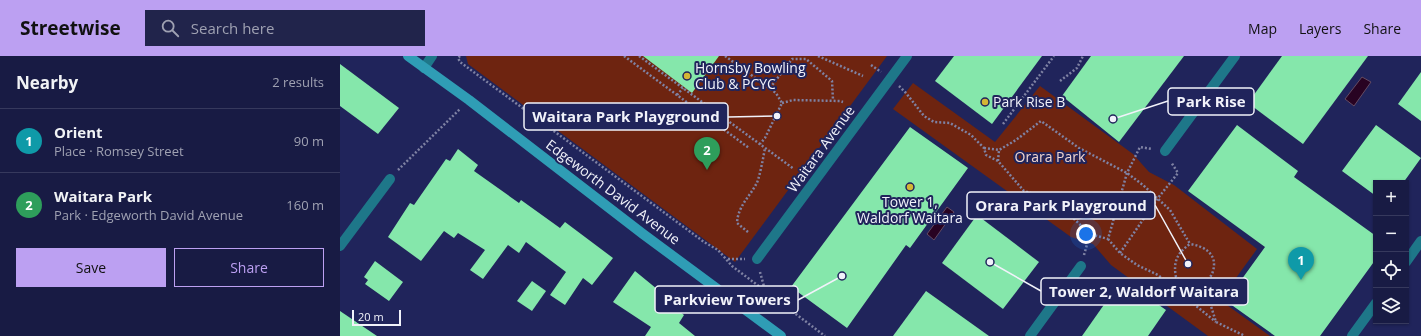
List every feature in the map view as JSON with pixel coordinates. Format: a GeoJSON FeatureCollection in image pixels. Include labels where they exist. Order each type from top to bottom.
{"type":"FeatureCollection","features":[{"type":"Feature","properties":{"kind":"main road","name":"Edgeworth David Avenue"},"geometry":{"type":"LineString","coordinates":[[408,56],[469,100],[643,234],[781,336]]}},
{"type":"Feature","properties":{"kind":"street"},"geometry":{"type":"LineString","coordinates":[[424,68],[432,56]]}},
{"type":"Feature","properties":{"kind":"street","name":"Waitara Avenue"},"geometry":{"type":"LineString","coordinates":[[757,259],[907,56]]}},
{"type":"Feature","properties":{"kind":"street"},"geometry":{"type":"LineString","coordinates":[[1164,151],[1235,56]]}},
{"type":"Feature","properties":{"kind":"street"},"geometry":{"type":"LineString","coordinates":[[340,246],[390,179]]}},
{"type":"Feature","properties":{"kind":"street"},"geometry":{"type":"LineString","coordinates":[[1409,258],[1421,241]]}},
{"type":"Feature","properties":{"kind":"street"},"geometry":{"type":"LineString","coordinates":[[1030,336],[1081,266]]}},
{"type":"Feature","properties":{"kind":"street"},"geometry":{"type":"LineString","coordinates":[[1352,336],[1373,307]]}},
{"type":"Feature","properties":{"kind":"path"},"geometry":{"type":"LineString","coordinates":[[624,56],[749,148]]}},
{"type":"Feature","properties":{"kind":"path"},"geometry":{"type":"LineString","coordinates":[[639,56],[794,169]]}},
{"type":"Feature","properties":{"kind":"path"},"geometry":{"type":"LineString","coordinates":[[725,56],[770,88],[782,103]]}},
{"type":"Feature","properties":{"kind":"path"},"geometry":{"type":"LineString","coordinates":[[818,56],[863,76]]}},
{"type":"Feature","properties":{"kind":"path"},"geometry":{"type":"LineString","coordinates":[[1003,124],[1054,56]]}},
{"type":"Feature","properties":{"kind":"path"},"geometry":{"type":"LineString","coordinates":[[1060,81],[1077,68],[1083,56]]}},
{"type":"Feature","properties":{"kind":"path"},"geometry":{"type":"LineString","coordinates":[[459,57],[460,62],[532,115],[541,119],[547,126],[704,242],[718,250],[732,266],[825,336]]}},
{"type":"Feature","properties":{"kind":"path"},"geometry":{"type":"LineString","coordinates":[[770,88],[792,59],[806,59],[832,81],[833,100]]}},
{"type":"Feature","properties":{"kind":"path"},"geometry":{"type":"LineString","coordinates":[[890,79],[906,92],[924,116],[934,122],[950,123],[971,135],[984,148],[986,155],[998,161],[1024,191],[1054,200],[1090,234],[1108,239],[1120,253],[1137,265],[1158,274],[1216,322],[1245,336]]}},
{"type":"Feature","properties":{"kind":"path"},"geometry":{"type":"LineString","coordinates":[[677,95],[682,88]]}},
{"type":"Feature","properties":{"kind":"path"},"geometry":{"type":"LineString","coordinates":[[390,179],[469,100]]}},
{"type":"Feature","properties":{"kind":"path"},"geometry":{"type":"LineString","coordinates":[[760,144],[765,138],[782,103],[793,100],[833,100],[843,102]]}},
{"type":"Feature","properties":{"kind":"path"},"geometry":{"type":"LineString","coordinates":[[984,148],[999,150],[1016,140],[1041,121],[1078,148],[1127,173],[1158,198],[1170,210],[1190,244],[1204,248],[1210,253],[1214,260],[1213,272],[1204,284],[1189,288],[1176,277],[1174,268],[1176,258],[1182,249],[1190,244]]}},
{"type":"Feature","properties":{"kind":"path"},"geometry":{"type":"LineString","coordinates":[[1108,239],[1127,173],[1140,147],[1164,151],[1178,173],[1158,198],[1120,253]]}},
{"type":"Feature","properties":{"kind":"path"},"geometry":{"type":"LineString","coordinates":[[748,232],[738,223],[738,216],[747,197],[758,181],[765,148]]}},
{"type":"Feature","properties":{"kind":"path"},"geometry":{"type":"LineString","coordinates":[[998,161],[999,150]]}},
{"type":"Feature","properties":{"kind":"path"},"geometry":{"type":"LineString","coordinates":[[1081,266],[1090,234]]}},
{"type":"Feature","properties":{"kind":"path"},"geometry":{"type":"LineString","coordinates":[[757,259],[765,291]]}},
{"type":"Feature","properties":{"kind":"path"},"geometry":{"type":"LineString","coordinates":[[1204,284],[1216,322]]}},
{"type":"Feature","properties":{"kind":"green space"},"geometry":{"type":"Polygon","coordinates":[[[466,56],[887,56],[735,262],[468,64],[466,56]]]}},
{"type":"Feature","properties":{"kind":"green space","name":"Orara Park"},"geometry":{"type":"Polygon","coordinates":[[[913,83],[995,142],[1040,86],[1133,154],[1149,172],[1174,185],[1257,249],[1220,300],[1270,336],[1208,336],[1111,265],[1093,244],[1071,237],[893,109],[913,83]]]}},
{"type":"Feature","properties":{"kind":"shaded area"},"geometry":{"type":"Polygon","coordinates":[[[1362,77],[1371,82],[1354,106],[1345,99],[1362,77]]]}},
{"type":"Feature","properties":{"kind":"shaded area"},"geometry":{"type":"Polygon","coordinates":[[[947,207],[954,212],[934,240],[927,234],[947,207]]]}},
{"type":"Feature","properties":{"kind":"building","name":"Hornsby Bowling Club & PCYC"},"geometry":{"type":"Polygon","coordinates":[[[643,56],[719,56],[692,93],[643,56]]]}},
{"type":"Feature","properties":{"kind":"building","name":"Park Rise B"},"geometry":{"type":"Polygon","coordinates":[[[954,56],[1042,56],[992,124],[935,81],[954,56]]]}},
{"type":"Feature","properties":{"kind":"building"},"geometry":{"type":"Polygon","coordinates":[[[1091,56],[1184,56],[1119,142],[1062,96],[1091,56]]]}},
{"type":"Feature","properties":{"kind":"building"},"geometry":{"type":"Polygon","coordinates":[[[1282,56],[1368,56],[1303,144],[1248,103],[1282,56]]]}},
{"type":"Feature","properties":{"kind":"building"},"geometry":{"type":"Polygon","coordinates":[[[340,64],[399,108],[378,134],[340,106],[340,64]]]}},
{"type":"Feature","properties":{"kind":"building"},"geometry":{"type":"Polygon","coordinates":[[[1421,72],[1421,121],[1398,104],[1421,72]]]}},
{"type":"Feature","properties":{"kind":"building"},"geometry":{"type":"Polygon","coordinates":[[[1237,125],[1298,171],[1294,177],[1373,234],[1373,263],[1320,336],[1275,336],[1226,301],[1265,247],[1188,191],[1237,125]]]}},
{"type":"Feature","properties":{"kind":"building"},"geometry":{"type":"Polygon","coordinates":[[[1376,125],[1421,158],[1405,180],[1373,180],[1373,194],[1342,171],[1376,125]]]}},
{"type":"Feature","properties":{"kind":"building"},"geometry":{"type":"Polygon","coordinates":[[[910,127],[968,168],[910,248],[906,245],[847,328],[791,287],[910,127]]]}},
{"type":"Feature","properties":{"kind":"building"},"geometry":{"type":"Polygon","coordinates":[[[458,149],[478,165],[474,171],[519,203],[521,200],[560,228],[565,222],[613,258],[592,285],[583,278],[565,305],[550,295],[566,272],[526,242],[519,253],[508,245],[483,279],[470,270],[485,250],[458,233],[454,238],[444,231],[421,261],[388,237],[410,203],[414,205],[446,159],[450,161],[458,149]]]}},
{"type":"Feature","properties":{"kind":"building"},"geometry":{"type":"Polygon","coordinates":[[[977,215],[1039,262],[1003,309],[942,263],[977,215]]]}},
{"type":"Feature","properties":{"kind":"building"},"geometry":{"type":"Polygon","coordinates":[[[375,261],[403,282],[389,301],[365,284],[368,280],[364,277],[375,261]]]}},
{"type":"Feature","properties":{"kind":"building"},"geometry":{"type":"Polygon","coordinates":[[[635,271],[673,303],[671,305],[684,315],[679,323],[695,336],[645,336],[651,327],[613,302],[635,271]]]}},
{"type":"Feature","properties":{"kind":"building"},"geometry":{"type":"Polygon","coordinates":[[[1122,279],[1166,310],[1148,336],[1082,336],[1122,279]]]}},
{"type":"Feature","properties":{"kind":"building"},"geometry":{"type":"Polygon","coordinates":[[[532,281],[546,291],[532,311],[517,301],[532,281]]]}},
{"type":"Feature","properties":{"kind":"building"},"geometry":{"type":"Polygon","coordinates":[[[926,291],[989,336],[893,336],[926,291]]]}},
{"type":"Feature","properties":{"kind":"building"},"geometry":{"type":"Polygon","coordinates":[[[340,311],[377,336],[340,336],[340,311]]]}},
{"type":"Feature","properties":{"kind":"place","name":"Hornsby Bowling Club & PCYC"},"geometry":{"type":"Point","coordinates":[687,76]}},
{"type":"Feature","properties":{"kind":"place","name":"Park Rise B"},"geometry":{"type":"Point","coordinates":[985,102]}},
{"type":"Feature","properties":{"kind":"place","name":"Waitara Park Playground"},"geometry":{"type":"Point","coordinates":[777,116]}},
{"type":"Feature","properties":{"kind":"place","name":"Park Rise"},"geometry":{"type":"Point","coordinates":[1113,119]}},
{"type":"Feature","properties":{"kind":"place","name":"Waitara Park"},"geometry":{"type":"Point","coordinates":[707,170]}},
{"type":"Feature","properties":{"kind":"place","name":"Tower 1, Waldorf Waitara"},"geometry":{"type":"Point","coordinates":[910,187]}},
{"type":"Feature","properties":{"kind":"place","name":"Tower 2, Waldorf Waitara"},"geometry":{"type":"Point","coordinates":[990,262]}},
{"type":"Feature","properties":{"kind":"place","name":"Orara Park Playground"},"geometry":{"type":"Point","coordinates":[1188,264]}},
{"type":"Feature","properties":{"kind":"place","name":"Parkview Towers"},"geometry":{"type":"Point","coordinates":[842,276]}},
{"type":"Feature","properties":{"kind":"place","name":"Orient"},"geometry":{"type":"Point","coordinates":[1301,280]}}]}
